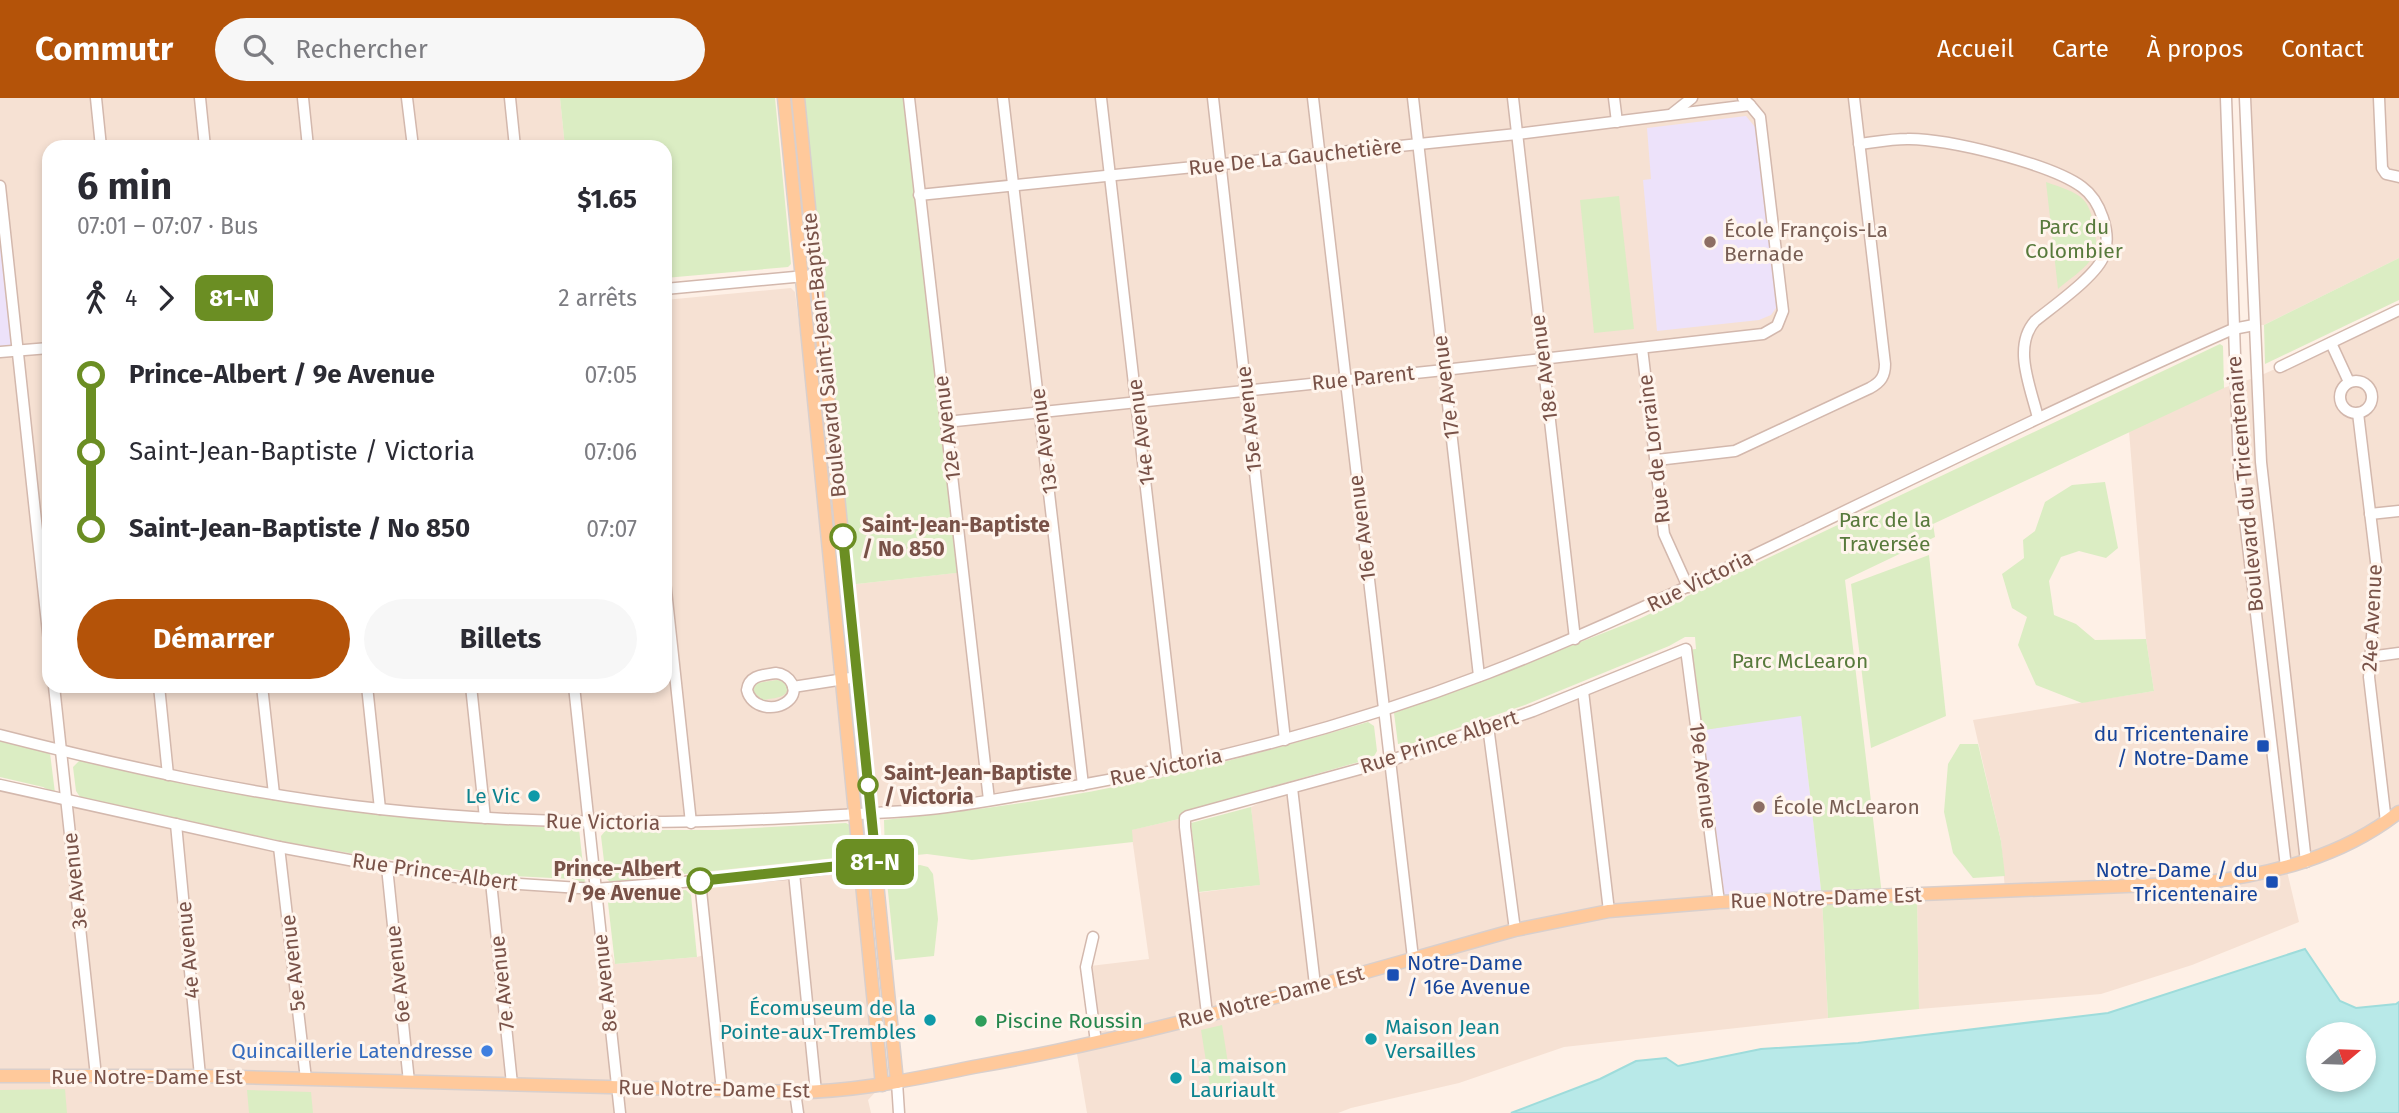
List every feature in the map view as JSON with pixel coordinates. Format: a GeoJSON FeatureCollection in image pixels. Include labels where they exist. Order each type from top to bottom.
{"type":"FeatureCollection","features":[{"type":"Feature","properties":{"kind":"main road","name":"Boulevard Saint-Jean-Baptiste"},"geometry":{"type":"LineString","coordinates":[[784,98],[883,1085]]}},
{"type":"Feature","properties":{"kind":"main road","name":"Boulevard Saint-Jean-Baptiste"},"geometry":{"type":"LineString","coordinates":[[798,98],[897,1082]]}},
{"type":"Feature","properties":{"kind":"main road"},"geometry":{"type":"LineString","coordinates":[[836,620],[851,620]]}},
{"type":"Feature","properties":{"kind":"main road","name":"Rue Notre-Dame Est"},"geometry":{"type":"LineString","coordinates":[[0,1076],[200,1076],[795,1092],[883,1085],[1096,1042],[1515,930],[1609,911],[1719,902],[2201,883],[2249,877],[2306,862],[2357,841],[2399,812]]}},
{"type":"Feature","properties":{"kind":"main road"},"geometry":{"type":"LineString","coordinates":[[870,959],[885,958]]}},
{"type":"Feature","properties":{"kind":"street"},"geometry":{"type":"LineString","coordinates":[[96,98],[100,140]]}},
{"type":"Feature","properties":{"kind":"street"},"geometry":{"type":"LineString","coordinates":[[200,98],[204,140]]}},
{"type":"Feature","properties":{"kind":"street"},"geometry":{"type":"LineString","coordinates":[[303,98],[307,140]]}},
{"type":"Feature","properties":{"kind":"street"},"geometry":{"type":"LineString","coordinates":[[407,98],[412,140]]}},
{"type":"Feature","properties":{"kind":"street"},"geometry":{"type":"LineString","coordinates":[[510,98],[514,140]]}},
{"type":"Feature","properties":{"kind":"street","name":"12e Avenue"},"geometry":{"type":"LineString","coordinates":[[909,98],[989,800]]}},
{"type":"Feature","properties":{"kind":"street","name":"13e Avenue"},"geometry":{"type":"LineString","coordinates":[[1003,98],[1083,785]]}},
{"type":"Feature","properties":{"kind":"street","name":"14e Avenue"},"geometry":{"type":"LineString","coordinates":[[1101,98],[1178,766]]}},
{"type":"Feature","properties":{"kind":"street","name":"15e Avenue"},"geometry":{"type":"LineString","coordinates":[[1213,98],[1285,740]]}},
{"type":"Feature","properties":{"kind":"street","name":"16e Avenue"},"geometry":{"type":"LineString","coordinates":[[1313,98],[1413,958]]}},
{"type":"Feature","properties":{"kind":"street","name":"17e Avenue"},"geometry":{"type":"LineString","coordinates":[[1413,98],[1479,676]]}},
{"type":"Feature","properties":{"kind":"street","name":"18e Avenue"},"geometry":{"type":"LineString","coordinates":[[1513,98],[1575,639]]}},
{"type":"Feature","properties":{"kind":"street"},"geometry":{"type":"LineString","coordinates":[[1614,98],[1617,122]]}},
{"type":"Feature","properties":{"kind":"street","name":"Rue De La Gauchetière"},"geometry":{"type":"LineString","coordinates":[[1671,114],[1692,98]]}},
{"type":"Feature","properties":{"kind":"street"},"geometry":{"type":"LineString","coordinates":[[1657,460],[1735,451],[1870,388],[1881,380],[1885,373],[1854,98]]}},
{"type":"Feature","properties":{"kind":"street","name":"Boulevard du Tricentenaire"},"geometry":{"type":"LineString","coordinates":[[2226,98],[2237,436],[2248,554],[2286,867]]}},
{"type":"Feature","properties":{"kind":"street","name":"Boulevard du Tricentenaire"},"geometry":{"type":"LineString","coordinates":[[2245,98],[2261,462],[2306,862]]}},
{"type":"Feature","properties":{"kind":"street"},"geometry":{"type":"LineString","coordinates":[[2379,98],[2381,162],[2386,174],[2399,177]]}},
{"type":"Feature","properties":{"kind":"street","name":"Rue De La Gauchetière"},"geometry":{"type":"LineString","coordinates":[[919,195],[1517,134],[1746,102]]}},
{"type":"Feature","properties":{"kind":"street","name":"Rue Parent"},"geometry":{"type":"LineString","coordinates":[[946,422],[1763,334],[1777,326],[1783,311],[1760,117],[1746,102]]}},
{"type":"Feature","properties":{"kind":"street"},"geometry":{"type":"LineString","coordinates":[[1859,144],[1908,138],[1997,154],[2044,169],[2081,186],[2094,199],[2104,225],[2105,254],[2094,271],[2035,321],[2023,342],[2038,418]]}},
{"type":"Feature","properties":{"kind":"street"},"geometry":{"type":"LineString","coordinates":[[0,186],[42,576]]}},
{"type":"Feature","properties":{"kind":"street"},"geometry":{"type":"LineString","coordinates":[[672,288],[816,275]]}},
{"type":"Feature","properties":{"kind":"street"},"geometry":{"type":"LineString","coordinates":[[2280,367],[2399,310]]}},
{"type":"Feature","properties":{"kind":"street","name":"Rue Victoria"},"geometry":{"type":"LineString","coordinates":[[0,735],[168,775],[274,794],[380,809],[588,823],[691,823],[871,814],[989,800],[1083,785],[1178,766],[1285,740],[1479,676],[1575,639],[2038,418],[2233,329],[2254,325]]}},
{"type":"Feature","properties":{"kind":"street","name":"24e Avenue"},"geometry":{"type":"LineString","coordinates":[[2331,343],[2349,382]]}},
{"type":"Feature","properties":{"kind":"street","name":"Rue de Lorraine"},"geometry":{"type":"LineString","coordinates":[[1642,348],[1664,534],[1688,587]]}},
{"type":"Feature","properties":{"kind":"street"},"geometry":{"type":"LineString","coordinates":[[0,352],[42,349]]}},
{"type":"Feature","properties":{"kind":"street","name":"24e Avenue"},"geometry":{"type":"LineString","coordinates":[[2349,382],[2365,383],[2372,393],[2371,404],[2363,412],[2344,408],[2340,399],[2342,389],[2349,382]]}},
{"type":"Feature","properties":{"kind":"street","name":"24e Avenue"},"geometry":{"type":"LineString","coordinates":[[2358,413],[2377,585],[2369,677],[2386,822]]}},
{"type":"Feature","properties":{"kind":"street"},"geometry":{"type":"LineString","coordinates":[[2370,514],[2399,511]]}},
{"type":"Feature","properties":{"kind":"street"},"geometry":{"type":"LineString","coordinates":[[2248,554],[2270,551]]}},
{"type":"Feature","properties":{"kind":"street"},"geometry":{"type":"LineString","coordinates":[[672,646],[691,823]]}},
{"type":"Feature","properties":{"kind":"street","name":"Rue Prince Albert"},"geometry":{"type":"LineString","coordinates":[[1207,1014],[1185,818],[1389,761],[1583,691],[1686,649]]}},
{"type":"Feature","properties":{"kind":"street","name":"19e Avenue"},"geometry":{"type":"LineString","coordinates":[[1686,649],[1719,902]]}},
{"type":"Feature","properties":{"kind":"street"},"geometry":{"type":"LineString","coordinates":[[2370,657],[2399,653]]}},
{"type":"Feature","properties":{"kind":"street"},"geometry":{"type":"LineString","coordinates":[[793,687],[857,677]]}},
{"type":"Feature","properties":{"kind":"street"},"geometry":{"type":"LineString","coordinates":[[1583,691],[1609,911]]}},
{"type":"Feature","properties":{"kind":"street","name":"3e Avenue"},"geometry":{"type":"LineString","coordinates":[[55,693],[96,1076]]}},
{"type":"Feature","properties":{"kind":"street"},"geometry":{"type":"LineString","coordinates":[[160,693],[168,775]]}},
{"type":"Feature","properties":{"kind":"street"},"geometry":{"type":"LineString","coordinates":[[263,693],[274,794]]}},
{"type":"Feature","properties":{"kind":"street"},"geometry":{"type":"LineString","coordinates":[[368,693],[380,809]]}},
{"type":"Feature","properties":{"kind":"street"},"geometry":{"type":"LineString","coordinates":[[472,693],[485,818]]}},
{"type":"Feature","properties":{"kind":"street","name":"8e Avenue"},"geometry":{"type":"LineString","coordinates":[[575,693],[620,1113]]}},
{"type":"Feature","properties":{"kind":"street"},"geometry":{"type":"LineString","coordinates":[[1488,726],[1515,930]]}},
{"type":"Feature","properties":{"kind":"street","name":"Rue Prince-Albert"},"geometry":{"type":"LineString","coordinates":[[0,786],[279,848],[491,882],[595,889],[794,873],[876,862]]}},
{"type":"Feature","properties":{"kind":"street"},"geometry":{"type":"LineString","coordinates":[[1292,788],[1315,985]]}},
{"type":"Feature","properties":{"kind":"street","name":"4e Avenue"},"geometry":{"type":"LineString","coordinates":[[176,824],[200,1076]]}},
{"type":"Feature","properties":{"kind":"street","name":"5e Avenue"},"geometry":{"type":"LineString","coordinates":[[279,848],[306,1079]]}},
{"type":"Feature","properties":{"kind":"street","name":"6e Avenue"},"geometry":{"type":"LineString","coordinates":[[387,867],[409,1082]]}},
{"type":"Feature","properties":{"kind":"street"},"geometry":{"type":"LineString","coordinates":[[794,873],[816,1092]]}},
{"type":"Feature","properties":{"kind":"street"},"geometry":{"type":"LineString","coordinates":[[700,881],[722,1091]]}},
{"type":"Feature","properties":{"kind":"street","name":"7e Avenue"},"geometry":{"type":"LineString","coordinates":[[491,882],[512,1084]]}},
{"type":"Feature","properties":{"kind":"street"},"geometry":{"type":"LineString","coordinates":[[1093,937],[1086,967],[1096,1042]]}},
{"type":"Feature","properties":{"kind":"street","name":"Boulevard Saint-Jean-Baptiste"},"geometry":{"type":"LineString","coordinates":[[897,1082],[899,1113]]}},
{"type":"Feature","properties":{"kind":"street"},"geometry":{"type":"LineString","coordinates":[[795,1092],[798,1113]]}},
{"type":"Feature","properties":{"kind":"shaded area"},"geometry":{"type":"Polygon","coordinates":[[[0,98],[560,98],[564,140],[42,140],[42,693],[672,693],[672,299],[791,288],[795,292],[833,587],[856,815],[691,823],[485,818],[274,794],[0,735],[0,98]]]}},
{"type":"Feature","properties":{"kind":"shaded area"},"geometry":{"type":"Polygon","coordinates":[[[909,98],[2226,98],[2233,329],[1630,615],[1384,709],[1178,766],[871,814],[848,585],[964,572],[909,98]]]}},
{"type":"Feature","properties":{"kind":"shaded area"},"geometry":{"type":"Polygon","coordinates":[[[2245,98],[2399,98],[2399,258],[2264,325],[2254,325],[2245,98]]]}},
{"type":"Feature","properties":{"kind":"shaded area","name":"École François-La Bernade"},"geometry":{"type":"Polygon","coordinates":[[[1746,116],[1755,127],[1779,304],[1771,315],[1759,320],[1657,331],[1643,180],[1651,179],[1647,128],[1746,116]]]}},
{"type":"Feature","properties":{"kind":"shaded area"},"geometry":{"type":"Polygon","coordinates":[[[0,186],[18,351],[0,352],[0,186]]]}},
{"type":"Feature","properties":{"kind":"shaded area"},"geometry":{"type":"Polygon","coordinates":[[[2399,314],[2399,812],[2386,822],[2286,867],[2299,922],[2192,965],[2101,994],[1919,1009],[1917,895],[2005,890],[2001,841],[1973,720],[2154,691],[2146,639],[2129,431],[2220,389],[2257,377],[2399,314]]]}},
{"type":"Feature","properties":{"kind":"shaded area"},"geometry":{"type":"Polygon","coordinates":[[[1687,650],[1822,898],[1828,1018],[1564,1047],[1459,1083],[1338,1113],[1087,1113],[1076,1048],[1096,1042],[1090,966],[1149,959],[1131,830],[1179,819],[1188,894],[1259,885],[1251,807],[1292,788],[1389,761],[1687,650]]]}},
{"type":"Feature","properties":{"kind":"shaded area","name":"École McLearon"},"geometry":{"type":"Polygon","coordinates":[[[1801,715],[1822,898],[1719,902],[1697,731],[1801,715]]]}},
{"type":"Feature","properties":{"kind":"shaded area"},"geometry":{"type":"Polygon","coordinates":[[[0,785],[387,867],[595,889],[615,964],[707,954],[700,881],[860,864],[882,1085],[868,1100],[871,1113],[0,1113],[0,785]]]}},
{"type":"Feature","properties":{"kind":"green space"},"geometry":{"type":"Polygon","coordinates":[[[560,98],[775,98],[791,264],[788,267],[672,277],[672,140],[564,140],[560,98]]]}},
{"type":"Feature","properties":{"kind":"green space"},"geometry":{"type":"Polygon","coordinates":[[[798,98],[909,98],[965,572],[848,585],[798,98]]]}},
{"type":"Feature","properties":{"kind":"green space","name":"Parc du Colombier"},"geometry":{"type":"Polygon","coordinates":[[[2046,182],[2075,193],[2086,203],[2093,220],[2096,241],[2091,259],[2058,289],[2046,182]]]}},
{"type":"Feature","properties":{"kind":"green space"},"geometry":{"type":"Polygon","coordinates":[[[1619,196],[1634,329],[1594,333],[1580,200],[1619,196]]]}},
{"type":"Feature","properties":{"kind":"green space"},"geometry":{"type":"Polygon","coordinates":[[[2399,258],[2399,300],[2265,364],[2264,325],[2399,258]]]}},
{"type":"Feature","properties":{"kind":"green space"},"geometry":{"type":"Polygon","coordinates":[[[2220,344],[2223,346],[2224,388],[1933,524],[1935,537],[1845,580],[1882,895],[1917,895],[1919,1009],[1828,1018],[1822,898],[1801,716],[1697,731],[1687,650],[1696,649],[1695,637],[1685,637],[1525,705],[1402,747],[1398,744],[1394,713],[1639,619],[2220,344]]]}},
{"type":"Feature","properties":{"kind":"green space"},"geometry":{"type":"Polygon","coordinates":[[[2105,482],[2118,548],[2106,558],[2079,551],[2061,557],[2049,581],[2054,615],[2076,624],[2095,640],[2146,639],[2154,691],[2082,703],[2036,685],[2018,645],[2027,617],[2012,608],[2002,574],[2024,558],[2023,540],[2035,531],[2045,502],[2072,485],[2105,482]]]}},
{"type":"Feature","properties":{"kind":"green space"},"geometry":{"type":"Polygon","coordinates":[[[1929,555],[1946,716],[1871,748],[1851,584],[1929,555]]]}},
{"type":"Feature","properties":{"kind":"green space"},"geometry":{"type":"Polygon","coordinates":[[[777,680],[785,682],[787,687],[782,696],[763,700],[754,693],[757,683],[777,680]]]}},
{"type":"Feature","properties":{"kind":"green space"},"geometry":{"type":"Polygon","coordinates":[[[1368,722],[1374,726],[1377,751],[1373,758],[1185,811],[1179,819],[1132,830],[1133,842],[972,860],[927,854],[885,858],[884,820],[1006,805],[1128,784],[1249,756],[1368,722]]]}},
{"type":"Feature","properties":{"kind":"green space"},"geometry":{"type":"Polygon","coordinates":[[[0,741],[50,753],[55,793],[43,787],[0,777],[0,741]]]}},
{"type":"Feature","properties":{"kind":"green space"},"geometry":{"type":"Polygon","coordinates":[[[1960,744],[1978,744],[2001,841],[2005,876],[1973,878],[1953,853],[1944,812],[1948,764],[1960,744]]]}},
{"type":"Feature","properties":{"kind":"green space"},"geometry":{"type":"Polygon","coordinates":[[[80,760],[204,786],[328,806],[452,820],[579,829],[585,883],[572,879],[492,875],[349,853],[285,842],[80,797],[76,791],[73,767],[80,760]]]}},
{"type":"Feature","properties":{"kind":"green space"},"geometry":{"type":"Polygon","coordinates":[[[1251,807],[1260,885],[1199,892],[1191,823],[1251,807]]]}},
{"type":"Feature","properties":{"kind":"green space"},"geometry":{"type":"Polygon","coordinates":[[[846,823],[852,826],[852,861],[835,858],[610,882],[606,878],[601,836],[606,830],[718,830],[846,823]]]}},
{"type":"Feature","properties":{"kind":"green space"},"geometry":{"type":"Polygon","coordinates":[[[920,865],[928,867],[933,874],[938,919],[934,956],[895,960],[886,872],[893,868],[920,865]]]}},
{"type":"Feature","properties":{"kind":"green space"},"geometry":{"type":"Polygon","coordinates":[[[686,890],[691,895],[697,957],[615,964],[608,903],[613,896],[686,890]]]}},
{"type":"Feature","properties":{"kind":"green space"},"geometry":{"type":"Polygon","coordinates":[[[1222,1025],[1233,1095],[1212,1099],[1201,1030],[1222,1025]]]}},
{"type":"Feature","properties":{"kind":"green space"},"geometry":{"type":"Polygon","coordinates":[[[65,1089],[67,1113],[0,1113],[0,1090],[65,1089]]]}},
{"type":"Feature","properties":{"kind":"green space"},"geometry":{"type":"Polygon","coordinates":[[[247,1090],[311,1092],[313,1113],[249,1113],[247,1090]]]}},
{"type":"Feature","properties":{"kind":"water"},"geometry":{"type":"Polygon","coordinates":[[[2305,949],[2340,1001],[2356,1008],[2399,1002],[2399,1113],[1511,1113],[1600,1079],[1636,1061],[1666,1058],[1678,1066],[1761,1049],[1858,1043],[2108,1013],[2305,949]]]}},
{"type":"Feature","properties":{"kind":"bus line","name":"81-N"},"geometry":{"type":"LineString","coordinates":[[700,881],[794,873],[876,862],[843,537]]}},
{"type":"Feature","properties":{"kind":"place","name":"École François-La Bernade"},"geometry":{"type":"Point","coordinates":[1710,242]}},
{"type":"Feature","properties":{"kind":"place","name":"Saint-Jean-Baptiste / No 850"},"geometry":{"type":"Point","coordinates":[843,537]}},
{"type":"Feature","properties":{"kind":"place","name":"du Tricentenaire / Notre-Dame"},"geometry":{"type":"Point","coordinates":[2263,746]}},
{"type":"Feature","properties":{"kind":"place","name":"Saint-Jean-Baptiste / Victoria"},"geometry":{"type":"Point","coordinates":[868,785]}},
{"type":"Feature","properties":{"kind":"place","name":"Le Vic"},"geometry":{"type":"Point","coordinates":[534,796]}},
{"type":"Feature","properties":{"kind":"place","name":"École McLearon"},"geometry":{"type":"Point","coordinates":[1759,807]}},
{"type":"Feature","properties":{"kind":"place","name":"Prince-Albert / 9e Avenue"},"geometry":{"type":"Point","coordinates":[700,881]}},
{"type":"Feature","properties":{"kind":"place","name":"Notre-Dame / du Tricentenaire"},"geometry":{"type":"Point","coordinates":[2272,882]}},
{"type":"Feature","properties":{"kind":"place","name":"Notre-Dame / 16e Avenue"},"geometry":{"type":"Point","coordinates":[1393,975]}},
{"type":"Feature","properties":{"kind":"place","name":"Écomuseum de la Pointe-aux-Trembles"},"geometry":{"type":"Point","coordinates":[930,1020]}},
{"type":"Feature","properties":{"kind":"place","name":"Piscine Roussin"},"geometry":{"type":"Point","coordinates":[981,1021]}},
{"type":"Feature","properties":{"kind":"place","name":"Maison Jean Versailles"},"geometry":{"type":"Point","coordinates":[1371,1039]}},
{"type":"Feature","properties":{"kind":"place","name":"Quincaillerie Latendresse"},"geometry":{"type":"Point","coordinates":[487,1051]}},
{"type":"Feature","properties":{"kind":"place","name":"La maison Lauriault"},"geometry":{"type":"Point","coordinates":[1176,1078]}},
{"type":"Feature","properties":{"kind":"park label","name":"Parc de la Traversée"},"geometry":{"type":"Point","coordinates":[1885,532]}},
{"type":"Feature","properties":{"kind":"park label","name":"Parc McLearon"},"geometry":{"type":"Point","coordinates":[1800,661]}}]}
